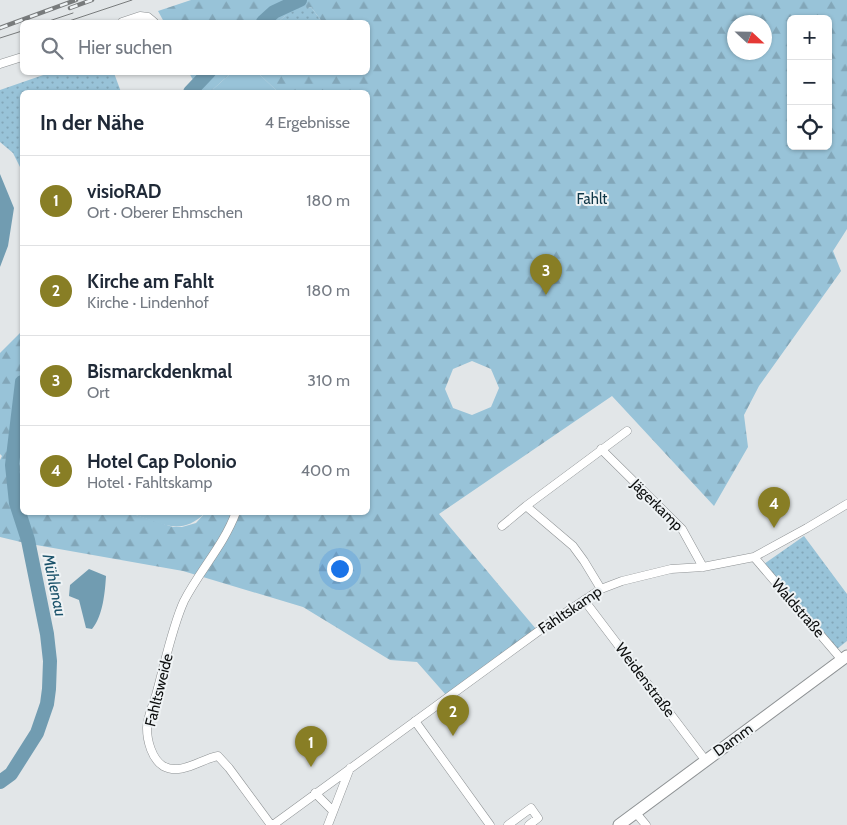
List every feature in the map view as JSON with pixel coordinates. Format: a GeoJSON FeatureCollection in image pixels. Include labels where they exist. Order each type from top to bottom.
{"type":"FeatureCollection","features":[{"type":"Feature","properties":{"kind":"main road","name":"Damm"},"geometry":{"type":"LineString","coordinates":[[620,825],[844,658]]}},
{"type":"Feature","properties":{"kind":"street"},"geometry":{"type":"LineString","coordinates":[[128,20],[140,16],[148,17],[152,20]]}},
{"type":"Feature","properties":{"kind":"street"},"geometry":{"type":"LineString","coordinates":[[0,64],[20,58]]}},
{"type":"Feature","properties":{"kind":"street"},"geometry":{"type":"LineString","coordinates":[[502,526],[627,430]]}},
{"type":"Feature","properties":{"kind":"street","name":"Jägerkamp"},"geometry":{"type":"LineString","coordinates":[[601,449],[682,529],[703,567]]}},
{"type":"Feature","properties":{"kind":"street","name":"Fahltskamp"},"geometry":{"type":"LineString","coordinates":[[272,825],[547,625],[601,589],[622,581],[671,570],[703,567],[754,557],[847,504]]}},
{"type":"Feature","properties":{"kind":"street"},"geometry":{"type":"LineString","coordinates":[[526,506],[573,546],[584,560],[601,589]]}},
{"type":"Feature","properties":{"kind":"street","name":"Fahltsweide"},"geometry":{"type":"LineString","coordinates":[[235,515],[222,541],[184,602],[176,623],[147,728],[152,752],[163,766],[178,769],[218,756],[272,825]]}},
{"type":"Feature","properties":{"kind":"street","name":"Waldstraße"},"geometry":{"type":"LineString","coordinates":[[754,557],[844,658]]}},
{"type":"Feature","properties":{"kind":"street","name":"Weidenstraße"},"geometry":{"type":"LineString","coordinates":[[584,600],[706,761]]}},
{"type":"Feature","properties":{"kind":"street"},"geometry":{"type":"LineString","coordinates":[[415,721],[490,825]]}},
{"type":"Feature","properties":{"kind":"street"},"geometry":{"type":"LineString","coordinates":[[328,825],[350,768]]}},
{"type":"Feature","properties":{"kind":"street"},"geometry":{"type":"LineString","coordinates":[[315,793],[334,812]]}},
{"type":"Feature","properties":{"kind":"street"},"geometry":{"type":"LineString","coordinates":[[508,825],[531,808],[538,818],[529,825]]}},
{"type":"Feature","properties":{"kind":"street"},"geometry":{"type":"LineString","coordinates":[[636,813],[646,825]]}},
{"type":"Feature","properties":{"kind":"green space","name":"Fahlt"},"geometry":{"type":"Polygon","coordinates":[[[191,0],[847,0],[847,229],[833,251],[841,271],[759,386],[744,415],[748,447],[714,506],[612,396],[439,514],[536,629],[446,695],[417,662],[390,660],[303,607],[183,571],[0,537],[0,460],[2,456],[0,454],[0,353],[20,333],[20,515],[136,515],[173,527],[182,527],[196,523],[203,515],[370,515],[370,90],[276,90],[260,75],[370,75],[370,20],[321,20],[311,7],[285,16],[280,20],[163,20],[158,11],[191,0]],[[472,361],[453,369],[445,389],[453,408],[472,415],[491,407],[499,388],[491,369],[472,361]]]}},
{"type":"Feature","properties":{"kind":"green space"},"geometry":{"type":"Polygon","coordinates":[[[304,5],[308,8],[311,7],[321,20],[280,20],[304,5]]]}},
{"type":"Feature","properties":{"kind":"green space"},"geometry":{"type":"Polygon","coordinates":[[[43,75],[115,75],[120,90],[20,90],[20,167],[13,153],[0,142],[0,90],[43,75]]]}},
{"type":"Feature","properties":{"kind":"green space"},"geometry":{"type":"Polygon","coordinates":[[[190,75],[229,75],[212,90],[199,90],[190,75]]]}},
{"type":"Feature","properties":{"kind":"green space"},"geometry":{"type":"Polygon","coordinates":[[[229,75],[260,75],[276,90],[212,90],[229,75]]]}},
{"type":"Feature","properties":{"kind":"green space"},"geometry":{"type":"Polygon","coordinates":[[[135,515],[203,515],[187,525],[169,526],[135,515]]]}},
{"type":"Feature","properties":{"kind":"green space"},"geometry":{"type":"Polygon","coordinates":[[[804,536],[847,594],[847,641],[837,649],[764,564],[804,536]]]}},
{"type":"Feature","properties":{"kind":"shaded area"},"geometry":{"type":"Polygon","coordinates":[[[0,174],[14,208],[8,246],[0,267],[0,174]]]}},
{"type":"Feature","properties":{"kind":"shaded area"},"geometry":{"type":"Polygon","coordinates":[[[89,569],[106,576],[101,611],[92,629],[86,628],[79,600],[69,596],[70,585],[89,569]]]}},
{"type":"Feature","properties":{"kind":"waterway","name":"Mühlenau"},"geometry":{"type":"LineString","coordinates":[[265,20],[274,12],[300,0]]}},
{"type":"Feature","properties":{"kind":"waterway","name":"Mühlenau"},"geometry":{"type":"LineString","coordinates":[[192,90],[206,75]]}},
{"type":"Feature","properties":{"kind":"waterway","name":"Mühlenau"},"geometry":{"type":"LineString","coordinates":[[0,782],[11,774],[37,733],[47,704],[49,689],[50,661],[47,634],[28,540],[16,503],[12,465],[20,399]]}},
{"type":"Feature","properties":{"kind":"tram line"},"geometry":{"type":"LineString","coordinates":[[72,20],[132,0]]}},
{"type":"Feature","properties":{"kind":"tram line"},"geometry":{"type":"LineString","coordinates":[[52,20],[73,13]]}},
{"type":"Feature","properties":{"kind":"tram line"},"geometry":{"type":"LineString","coordinates":[[0,38],[20,32]]}},
{"type":"Feature","properties":{"kind":"railway"},"geometry":{"type":"LineString","coordinates":[[22,20],[76,0]]}},
{"type":"Feature","properties":{"kind":"railway"},"geometry":{"type":"LineString","coordinates":[[70,8],[92,0]]}},
{"type":"Feature","properties":{"kind":"railway"},"geometry":{"type":"LineString","coordinates":[[0,28],[20,21]]}},
{"type":"Feature","properties":{"kind":"place","name":"Bismarckdenkmal"},"geometry":{"type":"Point","coordinates":[546,295]}},
{"type":"Feature","properties":{"kind":"place","name":"Hotel Cap Polonio"},"geometry":{"type":"Point","coordinates":[774,528]}},
{"type":"Feature","properties":{"kind":"place","name":"Kirche am Fahlt"},"geometry":{"type":"Point","coordinates":[453,736]}},
{"type":"Feature","properties":{"kind":"place","name":"visioRAD"},"geometry":{"type":"Point","coordinates":[311,767]}}]}
